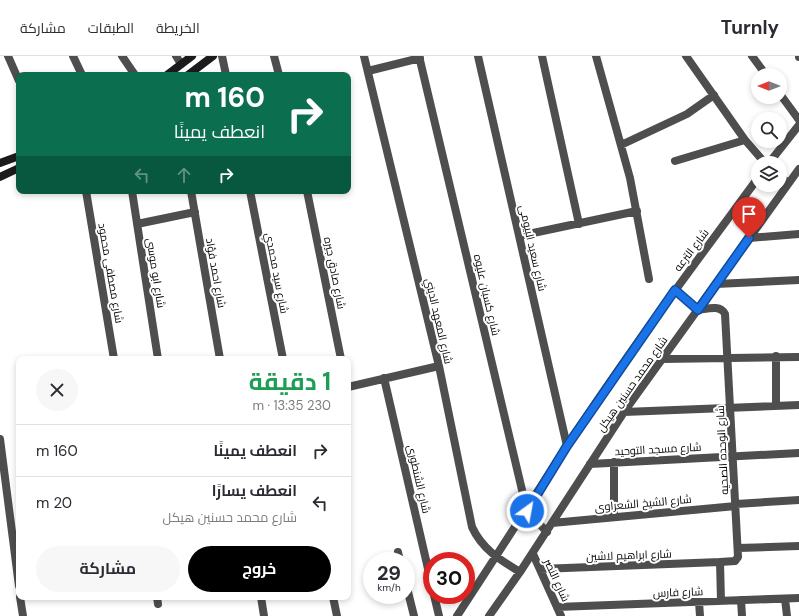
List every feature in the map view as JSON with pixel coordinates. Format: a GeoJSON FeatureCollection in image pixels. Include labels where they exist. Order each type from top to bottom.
{"type":"FeatureCollection","features":[{"type":"Feature","properties":{"kind":"main road"},"geometry":{"type":"LineString","coordinates":[[171,72],[192,56]]}},
{"type":"Feature","properties":{"kind":"main road"},"geometry":{"type":"LineString","coordinates":[[192,72],[213,56]]}},
{"type":"Feature","properties":{"kind":"main road"},"geometry":{"type":"LineString","coordinates":[[0,163],[16,157]]}},
{"type":"Feature","properties":{"kind":"main road"},"geometry":{"type":"LineString","coordinates":[[0,176],[16,169]]}},
{"type":"Feature","properties":{"kind":"street"},"geometry":{"type":"LineString","coordinates":[[0,58],[6,56],[16,75]]}},
{"type":"Feature","properties":{"kind":"street"},"geometry":{"type":"LineString","coordinates":[[72,56],[80,72]]}},
{"type":"Feature","properties":{"kind":"street"},"geometry":{"type":"LineString","coordinates":[[122,56],[133,72]]}},
{"type":"Feature","properties":{"kind":"street"},"geometry":{"type":"LineString","coordinates":[[176,56],[182,64]]}},
{"type":"Feature","properties":{"kind":"street"},"geometry":{"type":"LineString","coordinates":[[222,56],[225,72]]}},
{"type":"Feature","properties":{"kind":"street"},"geometry":{"type":"LineString","coordinates":[[274,56],[278,72]]}},
{"type":"Feature","properties":{"kind":"street","name":"شارع المعهد الديني"},"geometry":{"type":"LineString","coordinates":[[364,56],[439,366],[472,527],[481,544],[496,558],[520,572]]}},
{"type":"Feature","properties":{"kind":"street","name":"شارع سعيد البيومى"},"geometry":{"type":"LineString","coordinates":[[478,56],[567,446]]}},
{"type":"Feature","properties":{"kind":"street"},"geometry":{"type":"LineString","coordinates":[[542,56],[578,224]]}},
{"type":"Feature","properties":{"kind":"street"},"geometry":{"type":"LineString","coordinates":[[596,56],[622,146],[637,211],[649,279]]}},
{"type":"Feature","properties":{"kind":"street"},"geometry":{"type":"LineString","coordinates":[[686,56],[759,156]]}},
{"type":"Feature","properties":{"kind":"street"},"geometry":{"type":"LineString","coordinates":[[752,56],[761,68]]}},
{"type":"Feature","properties":{"kind":"street"},"geometry":{"type":"LineString","coordinates":[[368,71],[419,57]]}},
{"type":"Feature","properties":{"kind":"street","name":"شارع كسبان عليوه"},"geometry":{"type":"LineString","coordinates":[[419,57],[527,511],[546,532]]}},
{"type":"Feature","properties":{"kind":"street"},"geometry":{"type":"LineString","coordinates":[[622,146],[686,114],[714,95]]}},
{"type":"Feature","properties":{"kind":"street"},"geometry":{"type":"LineString","coordinates":[[787,104],[799,120]]}},
{"type":"Feature","properties":{"kind":"street"},"geometry":{"type":"LineString","coordinates":[[775,156],[799,125]]}},
{"type":"Feature","properties":{"kind":"street"},"geometry":{"type":"LineString","coordinates":[[675,161],[746,140]]}},
{"type":"Feature","properties":{"kind":"street","name":"شارع محمد حسنين هيكل"},"geometry":{"type":"LineString","coordinates":[[489,616],[532,554],[624,412],[799,169]]}},
{"type":"Feature","properties":{"kind":"street","name":"شارع الترعه"},"geometry":{"type":"LineString","coordinates":[[456,616],[527,511],[567,446],[675,290],[751,187]]}},
{"type":"Feature","properties":{"kind":"street","name":"شارع مصطفى محمود"},"geometry":{"type":"LineString","coordinates":[[86,194],[114,356]]}},
{"type":"Feature","properties":{"kind":"street","name":"شارع ابو موسى"},"geometry":{"type":"LineString","coordinates":[[132,194],[158,356]]}},
{"type":"Feature","properties":{"kind":"street","name":"شارع احمد فؤاد"},"geometry":{"type":"LineString","coordinates":[[192,194],[219,356]]}},
{"type":"Feature","properties":{"kind":"street","name":"شارع سيد محمدي"},"geometry":{"type":"LineString","coordinates":[[251,194],[282,356]]}},
{"type":"Feature","properties":{"kind":"street","name":"شارع صادق جيره"},"geometry":{"type":"LineString","coordinates":[[308,194],[340,356]]}},
{"type":"Feature","properties":{"kind":"street"},"geometry":{"type":"LineString","coordinates":[[519,236],[637,211]]}},
{"type":"Feature","properties":{"kind":"street"},"geometry":{"type":"LineString","coordinates":[[137,224],[195,212]]}},
{"type":"Feature","properties":{"kind":"street"},"geometry":{"type":"LineString","coordinates":[[749,238],[799,234]]}},
{"type":"Feature","properties":{"kind":"street"},"geometry":{"type":"LineString","coordinates":[[716,284],[799,280]]}},
{"type":"Feature","properties":{"kind":"street"},"geometry":{"type":"LineString","coordinates":[[675,290],[698,310]]}},
{"type":"Feature","properties":{"kind":"street","name":"شارع الوحده الصحيه"},"geometry":{"type":"LineString","coordinates":[[698,310],[718,308],[724,312],[732,407],[738,548]]}},
{"type":"Feature","properties":{"kind":"street"},"geometry":{"type":"LineString","coordinates":[[662,359],[728,360],[776,356],[799,357]]}},
{"type":"Feature","properties":{"kind":"street"},"geometry":{"type":"LineString","coordinates":[[776,356],[776,406]]}},
{"type":"Feature","properties":{"kind":"street"},"geometry":{"type":"LineString","coordinates":[[351,386],[439,366]]}},
{"type":"Feature","properties":{"kind":"street","name":"شارع الشنطورى"},"geometry":{"type":"LineString","coordinates":[[384,378],[424,552]]}},
{"type":"Feature","properties":{"kind":"street"},"geometry":{"type":"LineString","coordinates":[[624,412],[799,405]]}},
{"type":"Feature","properties":{"kind":"street"},"geometry":{"type":"LineString","coordinates":[[0,439],[3,482],[16,566]]}},
{"type":"Feature","properties":{"kind":"street","name":"شارع مسجد التوحيد"},"geometry":{"type":"LineString","coordinates":[[590,464],[799,453]]}},
{"type":"Feature","properties":{"kind":"street"},"geometry":{"type":"LineString","coordinates":[[614,462],[614,517]]}},
{"type":"Feature","properties":{"kind":"street","name":"شارع الشيخ الشعراوى"},"geometry":{"type":"LineString","coordinates":[[552,523],[799,500]]}},
{"type":"Feature","properties":{"kind":"street"},"geometry":{"type":"LineString","coordinates":[[721,601],[720,562],[737,560],[738,548],[799,546]]}},
{"type":"Feature","properties":{"kind":"street","name":"شارع النصر"},"geometry":{"type":"LineString","coordinates":[[532,554],[561,616]]}},
{"type":"Feature","properties":{"kind":"street","name":"شارع ابراهيم لاشين"},"geometry":{"type":"LineString","coordinates":[[540,570],[720,562]]}},
{"type":"Feature","properties":{"kind":"street"},"geometry":{"type":"LineString","coordinates":[[785,598],[787,616]]}},
{"type":"Feature","properties":{"kind":"street","name":"شارع فارس"},"geometry":{"type":"LineString","coordinates":[[557,607],[799,598]]}},
{"type":"Feature","properties":{"kind":"street"},"geometry":{"type":"LineString","coordinates":[[20,600],[23,616]]}},
{"type":"Feature","properties":{"kind":"street"},"geometry":{"type":"LineString","coordinates":[[261,600],[264,616]]}},
{"type":"Feature","properties":{"kind":"street"},"geometry":{"type":"LineString","coordinates":[[334,600],[337,616]]}},
{"type":"Feature","properties":{"kind":"street"},"geometry":{"type":"LineString","coordinates":[[741,600],[742,616]]}},
{"type":"Feature","properties":{"kind":"street"},"geometry":{"type":"LineString","coordinates":[[699,602],[700,616]]}},
{"type":"Feature","properties":{"kind":"street"},"geometry":{"type":"LineString","coordinates":[[411,604],[414,616]]}},
{"type":"Feature","properties":{"kind":"street"},"geometry":{"type":"LineString","coordinates":[[436,604],[439,616]]}},
{"type":"Feature","properties":{"kind":"route"},"geometry":{"type":"LineString","coordinates":[[527,511],[567,446],[675,290],[698,310],[749,238]]}}]}
